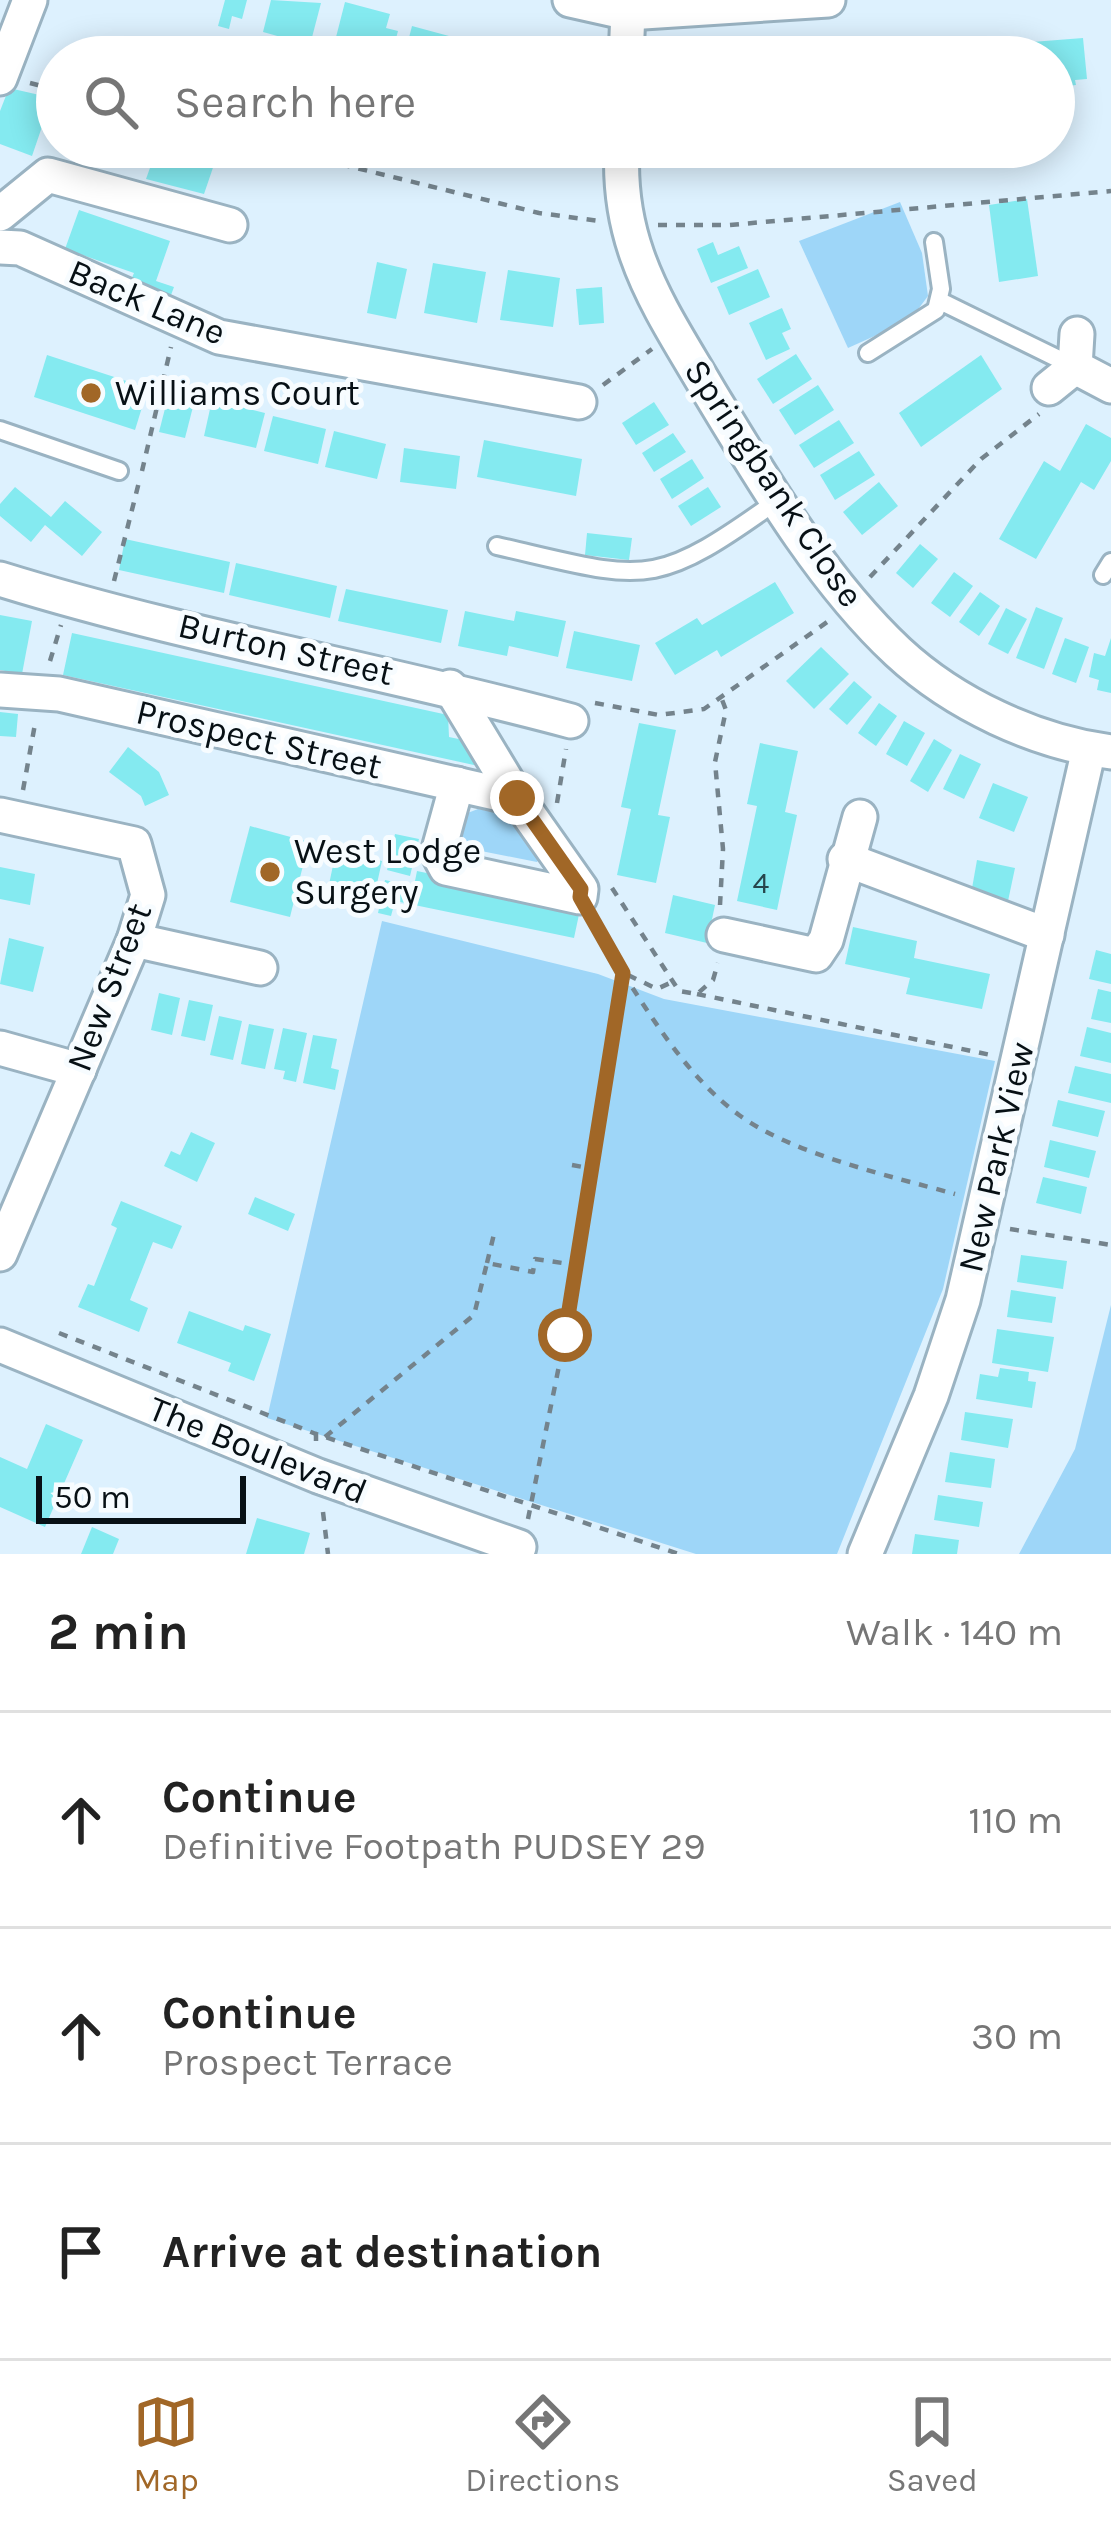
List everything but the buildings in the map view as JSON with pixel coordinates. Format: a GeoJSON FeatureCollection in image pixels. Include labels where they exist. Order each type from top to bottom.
{"type":"FeatureCollection","features":[{"type":"Feature","properties":{"kind":"street"},"geometry":{"type":"LineString","coordinates":[[0,78],[30,0]]}},
{"type":"Feature","properties":{"kind":"street"},"geometry":{"type":"LineString","coordinates":[[570,0],[650,8],[828,0]]}},
{"type":"Feature","properties":{"kind":"street"},"geometry":{"type":"LineString","coordinates":[[636,36],[650,8]]}},
{"type":"Feature","properties":{"kind":"street","name":"Springbank Close"},"geometry":{"type":"LineString","coordinates":[[621,168],[636,253],[674,333],[778,500],[853,601],[900,653],[947,690],[1013,725],[1100,751]]}},
{"type":"Feature","properties":{"kind":"street"},"geometry":{"type":"LineString","coordinates":[[0,214],[48,175],[230,225]]}},
{"type":"Feature","properties":{"kind":"street","name":"Back Lane"},"geometry":{"type":"LineString","coordinates":[[0,247],[20,248],[219,337],[579,402]]}},
{"type":"Feature","properties":{"kind":"street"},"geometry":{"type":"LineString","coordinates":[[1067,363],[1111,386]]}},
{"type":"Feature","properties":{"kind":"street","name":"Burton Street"},"geometry":{"type":"LineString","coordinates":[[0,579],[68,600],[450,687],[572,721]]}},
{"type":"Feature","properties":{"kind":"street"},"geometry":{"type":"LineString","coordinates":[[450,687],[517,798],[581,889],[594,889]]}},
{"type":"Feature","properties":{"kind":"street","name":"Prospect Street"},"geometry":{"type":"LineString","coordinates":[[0,690],[41,692],[517,798]]}},
{"type":"Feature","properties":{"kind":"street","name":"New Park View"},"geometry":{"type":"LineString","coordinates":[[866,1554],[931,1396],[983,1220],[1047,935],[1100,751]]}},
{"type":"Feature","properties":{"kind":"street"},"geometry":{"type":"LineString","coordinates":[[457,784],[438,853],[446,868],[594,889]]}},
{"type":"Feature","properties":{"kind":"street","name":"New Street"},"geometry":{"type":"LineString","coordinates":[[0,1254],[134,940],[148,895],[134,844],[9,817]]}},
{"type":"Feature","properties":{"kind":"street"},"geometry":{"type":"LineString","coordinates":[[724,935],[816,955],[826,940],[860,817]]}},
{"type":"Feature","properties":{"kind":"street"},"geometry":{"type":"LineString","coordinates":[[845,859],[1047,935]]}},
{"type":"Feature","properties":{"kind":"street"},"geometry":{"type":"LineString","coordinates":[[134,940],[260,968]]}},
{"type":"Feature","properties":{"kind":"street"},"geometry":{"type":"LineString","coordinates":[[0,1048],[79,1070]]}},
{"type":"Feature","properties":{"kind":"street","name":"The Boulevard"},"geometry":{"type":"LineString","coordinates":[[0,1345],[318,1477],[531,1550]]}},
{"type":"Feature","properties":{"kind":"lane"},"geometry":{"type":"LineString","coordinates":[[868,353],[920,324],[940,301],[934,242]]}},
{"type":"Feature","properties":{"kind":"lane"},"geometry":{"type":"LineString","coordinates":[[940,301],[1067,363]]}},
{"type":"Feature","properties":{"kind":"lane"},"geometry":{"type":"LineString","coordinates":[[0,430],[119,471]]}},
{"type":"Feature","properties":{"kind":"lane"},"geometry":{"type":"LineString","coordinates":[[497,545],[623,574],[665,570],[704,553],[778,500]]}},
{"type":"Feature","properties":{"kind":"path"},"geometry":{"type":"LineString","coordinates":[[356,168],[539,213],[630,225],[730,225],[1111,191]]}},
{"type":"Feature","properties":{"kind":"path"},"geometry":{"type":"LineString","coordinates":[[107,609],[178,319]]}},
{"type":"Feature","properties":{"kind":"path"},"geometry":{"type":"LineString","coordinates":[[579,402],[674,333]]}},
{"type":"Feature","properties":{"kind":"path"},"geometry":{"type":"LineString","coordinates":[[569,821],[556,801],[572,721],[592,703],[659,715],[704,709],[721,697],[853,601],[970,471],[1047,407],[1067,363]]}},
{"type":"Feature","properties":{"kind":"path"},"geometry":{"type":"LineString","coordinates":[[9,817],[68,600]]}},
{"type":"Feature","properties":{"kind":"path"},"geometry":{"type":"LineString","coordinates":[[697,994],[713,980],[724,935],[715,762],[726,710],[721,697]]}},
{"type":"Feature","properties":{"kind":"path"},"geometry":{"type":"LineString","coordinates":[[594,889],[623,973],[683,1058],[741,1116],[791,1142],[959,1195],[983,1220],[1111,1245]]}},
{"type":"Feature","properties":{"kind":"path"},"geometry":{"type":"LineString","coordinates":[[594,889],[679,991],[1018,1061]]}},
{"type":"Feature","properties":{"kind":"path"},"geometry":{"type":"LineString","coordinates":[[623,973],[656,989],[673,982]]}},
{"type":"Feature","properties":{"kind":"path"},"geometry":{"type":"LineString","coordinates":[[531,1509],[578,1266],[623,973]]}},
{"type":"Feature","properties":{"kind":"path"},"geometry":{"type":"LineString","coordinates":[[572,1165],[594,1169]]}},
{"type":"Feature","properties":{"kind":"path"},"geometry":{"type":"LineString","coordinates":[[325,1437],[474,1315],[494,1234]]}},
{"type":"Feature","properties":{"kind":"path"},"geometry":{"type":"LineString","coordinates":[[487,1263],[533,1272],[535,1259],[578,1266]]}},
{"type":"Feature","properties":{"kind":"path"},"geometry":{"type":"LineString","coordinates":[[42,1327],[316,1434],[531,1509],[679,1554]]}},
{"type":"Feature","properties":{"kind":"path"},"geometry":{"type":"LineString","coordinates":[[316,1434],[328,1554]]}},
{"type":"Feature","properties":{"kind":"shaded area"},"geometry":{"type":"Polygon","coordinates":[[[900,202],[922,253],[928,296],[910,320],[848,348],[799,241],[900,202]]]}},
{"type":"Feature","properties":{"kind":"shaded area"},"geometry":{"type":"Polygon","coordinates":[[[478,809],[514,816],[540,857],[537,862],[461,847],[465,814],[478,809]]]}},
{"type":"Feature","properties":{"kind":"shaded area"},"geometry":{"type":"Polygon","coordinates":[[[382,921],[598,974],[664,999],[995,1061],[943,1289],[837,1554],[696,1554],[267,1418],[382,921]]]}},
{"type":"Feature","properties":{"kind":"shaded area"},"geometry":{"type":"Polygon","coordinates":[[[1111,1305],[1111,1554],[1019,1554],[1075,1449],[1111,1305]]]}},
{"type":"Feature","properties":{"kind":"place","name":"Williams Court"},"geometry":{"type":"Point","coordinates":[91,393]}},
{"type":"Feature","properties":{"kind":"place","name":"West Lodge Surgery"},"geometry":{"type":"Point","coordinates":[270,872]}},
{"type":"Feature","properties":{"kind":"route"},"geometry":{"type":"LineString","coordinates":[[517,798],[581,889],[580,897],[623,973],[565,1335]]}}]}
